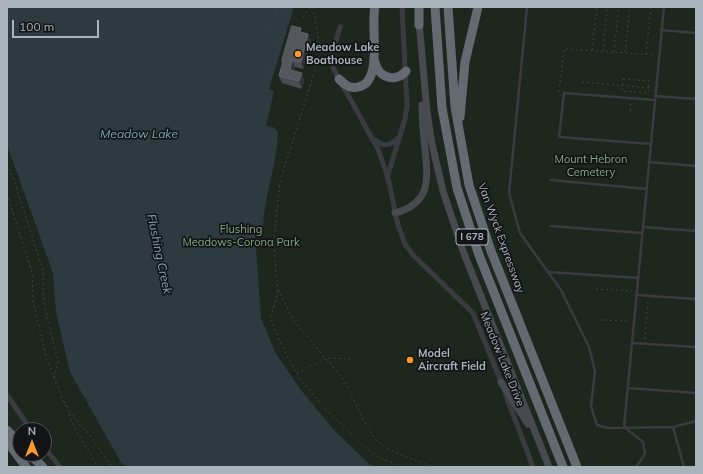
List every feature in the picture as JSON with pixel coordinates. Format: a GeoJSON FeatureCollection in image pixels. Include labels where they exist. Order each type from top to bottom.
{"type":"FeatureCollection","features":[{"type":"Feature","properties":{"kind":"highway"},"geometry":{"type":"LineString","coordinates":[[339,79],[348,86],[361,87],[370,78],[374,70],[375,61],[373,28],[375,7]]}},
{"type":"Feature","properties":{"kind":"highway"},"geometry":{"type":"LineString","coordinates":[[418,7],[419,24]]}},
{"type":"Feature","properties":{"kind":"highway","name":"I 678"},"geometry":{"type":"LineString","coordinates":[[435,7],[442,108],[457,188],[479,255],[563,467]]}},
{"type":"Feature","properties":{"kind":"highway","name":"Van Wyck Expressway"},"geometry":{"type":"LineString","coordinates":[[448,7],[454,96],[459,138],[469,185],[484,230],[578,467]]}},
{"type":"Feature","properties":{"kind":"highway"},"geometry":{"type":"LineString","coordinates":[[459,138],[463,72],[478,7]]}},
{"type":"Feature","properties":{"kind":"highway"},"geometry":{"type":"LineString","coordinates":[[375,61],[379,72],[387,77],[397,78],[406,71]]}},
{"type":"Feature","properties":{"kind":"highway"},"geometry":{"type":"LineString","coordinates":[[7,441],[26,467]]}},
{"type":"Feature","properties":{"kind":"street"},"geometry":{"type":"LineString","coordinates":[[388,178],[406,112],[406,71],[402,7]]}},
{"type":"Feature","properties":{"kind":"street"},"geometry":{"type":"LineString","coordinates":[[419,24],[423,81],[434,152],[452,220],[548,467]]}},
{"type":"Feature","properties":{"kind":"street","name":"Meadow Lake Drive"},"geometry":{"type":"LineString","coordinates":[[340,28],[332,58],[333,68],[372,136],[388,178],[400,232],[409,250],[473,313],[533,467]]}},
{"type":"Feature","properties":{"kind":"street"},"geometry":{"type":"LineString","coordinates":[[395,213],[415,204],[422,197],[426,187],[427,176],[422,117],[423,81]]}},
{"type":"Feature","properties":{"kind":"street"},"geometry":{"type":"LineString","coordinates":[[372,136],[379,143],[386,145],[393,143],[400,135]]}},
{"type":"Feature","properties":{"kind":"street"},"geometry":{"type":"LineString","coordinates":[[501,382],[539,442]]}},
{"type":"Feature","properties":{"kind":"street"},"geometry":{"type":"LineString","coordinates":[[7,395],[26,422]]}},
{"type":"Feature","properties":{"kind":"street"},"geometry":{"type":"LineString","coordinates":[[52,457],[60,467]]}},
{"type":"Feature","properties":{"kind":"lane"},"geometry":{"type":"LineString","coordinates":[[527,7],[509,193],[520,233],[561,290],[589,347],[595,371],[591,407],[597,425],[607,428],[673,427],[696,421]]}},
{"type":"Feature","properties":{"kind":"lane"},"geometry":{"type":"LineString","coordinates":[[624,427],[664,7]]}},
{"type":"Feature","properties":{"kind":"lane"},"geometry":{"type":"LineString","coordinates":[[661,30],[696,33]]}},
{"type":"Feature","properties":{"kind":"lane"},"geometry":{"type":"LineString","coordinates":[[651,144],[559,137],[564,93],[632,98],[696,99]]}},
{"type":"Feature","properties":{"kind":"lane"},"geometry":{"type":"LineString","coordinates":[[649,162],[696,166]]}},
{"type":"Feature","properties":{"kind":"lane"},"geometry":{"type":"LineString","coordinates":[[551,180],[646,189]]}},
{"type":"Feature","properties":{"kind":"lane"},"geometry":{"type":"LineString","coordinates":[[551,226],[642,233]]}},
{"type":"Feature","properties":{"kind":"lane"},"geometry":{"type":"LineString","coordinates":[[643,227],[696,231]]}},
{"type":"Feature","properties":{"kind":"lane"},"geometry":{"type":"LineString","coordinates":[[549,272],[638,278]]}},
{"type":"Feature","properties":{"kind":"lane"},"geometry":{"type":"LineString","coordinates":[[636,295],[696,299]]}},
{"type":"Feature","properties":{"kind":"lane"},"geometry":{"type":"LineString","coordinates":[[632,343],[696,347]]}},
{"type":"Feature","properties":{"kind":"lane"},"geometry":{"type":"LineString","coordinates":[[628,388],[696,393]]}},
{"type":"Feature","properties":{"kind":"lane"},"geometry":{"type":"LineString","coordinates":[[624,427],[644,442],[645,454],[636,467]]}},
{"type":"Feature","properties":{"kind":"lane"},"geometry":{"type":"LineString","coordinates":[[673,427],[684,467]]}},
{"type":"Feature","properties":{"kind":"path"},"geometry":{"type":"LineString","coordinates":[[303,17],[311,7]]}},
{"type":"Feature","properties":{"kind":"path"},"geometry":{"type":"LineString","coordinates":[[313,7],[321,51],[280,182],[274,238],[278,289],[293,320],[327,358],[344,380],[365,423],[375,439],[389,450],[433,467]]}},
{"type":"Feature","properties":{"kind":"path"},"geometry":{"type":"LineString","coordinates":[[592,51],[597,7]]}},
{"type":"Feature","properties":{"kind":"path"},"geometry":{"type":"LineString","coordinates":[[603,51],[607,7]]}},
{"type":"Feature","properties":{"kind":"path"},"geometry":{"type":"LineString","coordinates":[[614,52],[618,7]]}},
{"type":"Feature","properties":{"kind":"path"},"geometry":{"type":"LineString","coordinates":[[624,53],[630,7]]}},
{"type":"Feature","properties":{"kind":"path"},"geometry":{"type":"LineString","coordinates":[[646,54],[650,7]]}},
{"type":"Feature","properties":{"kind":"path"},"geometry":{"type":"LineString","coordinates":[[271,26],[276,8],[290,17]]}},
{"type":"Feature","properties":{"kind":"path"},"geometry":{"type":"LineString","coordinates":[[276,37],[284,38]]}},
{"type":"Feature","properties":{"kind":"path"},"geometry":{"type":"LineString","coordinates":[[274,46],[280,48]]}},
{"type":"Feature","properties":{"kind":"path"},"geometry":{"type":"LineString","coordinates":[[564,93],[559,93],[564,49],[659,55]]}},
{"type":"Feature","properties":{"kind":"path"},"geometry":{"type":"LineString","coordinates":[[270,56],[278,59]]}},
{"type":"Feature","properties":{"kind":"path"},"geometry":{"type":"LineString","coordinates":[[265,68],[274,70]]}},
{"type":"Feature","properties":{"kind":"path"},"geometry":{"type":"LineString","coordinates":[[264,77],[272,80]]}},
{"type":"Feature","properties":{"kind":"path"},"geometry":{"type":"LineString","coordinates":[[623,79],[649,81],[648,87],[648,93],[622,91],[623,79]]}},
{"type":"Feature","properties":{"kind":"path"},"geometry":{"type":"LineString","coordinates":[[582,82],[656,88]]}},
{"type":"Feature","properties":{"kind":"path"},"geometry":{"type":"LineString","coordinates":[[262,86],[269,88]]}},
{"type":"Feature","properties":{"kind":"path"},"geometry":{"type":"LineString","coordinates":[[630,111],[632,98]]}},
{"type":"Feature","properties":{"kind":"path"},"geometry":{"type":"LineString","coordinates":[[7,164],[14,180],[43,270],[43,298],[58,362],[54,380]]}},
{"type":"Feature","properties":{"kind":"path"},"geometry":{"type":"LineString","coordinates":[[7,194],[32,272],[33,301],[46,360],[80,440],[98,467]]}},
{"type":"Feature","properties":{"kind":"path"},"geometry":{"type":"LineString","coordinates":[[278,289],[270,319],[297,374],[328,412],[364,446],[379,458],[404,467]]}},
{"type":"Feature","properties":{"kind":"path"},"geometry":{"type":"LineString","coordinates":[[596,289],[637,291]]}},
{"type":"Feature","properties":{"kind":"path"},"geometry":{"type":"LineString","coordinates":[[644,344],[649,296]]}},
{"type":"Feature","properties":{"kind":"path"},"geometry":{"type":"LineString","coordinates":[[600,320],[634,322]]}},
{"type":"Feature","properties":{"kind":"path"},"geometry":{"type":"LineString","coordinates":[[297,374],[327,358],[351,359]]}},
{"type":"Feature","properties":{"kind":"path"},"geometry":{"type":"LineString","coordinates":[[63,401],[69,407],[81,427],[86,430],[112,467]]}},
{"type":"Feature","properties":{"kind":"path"},"geometry":{"type":"LineString","coordinates":[[68,414],[74,416]]}},
{"type":"Feature","properties":{"kind":"green space","name":"Flushing Meadows-Corona Park"},"geometry":{"type":"Polygon","coordinates":[[[7,7],[696,7],[696,467],[7,467],[7,7]]]}},
{"type":"Feature","properties":{"kind":"water","name":"Meadow Lake"},"geometry":{"type":"Polygon","coordinates":[[[7,7],[294,7],[269,89],[274,91],[266,126],[273,127],[278,132],[263,227],[255,234],[261,318],[275,352],[300,389],[334,430],[369,464],[379,467],[127,467],[122,464],[70,372],[56,312],[53,273],[7,145],[7,7]]]}},
{"type":"Feature","properties":{"kind":"building"},"geometry":{"type":"Polygon","coordinates":[[[292,26],[301,28],[300,32],[308,34],[301,62],[292,60],[290,70],[302,73],[299,81],[279,76],[292,26]]]}},
{"type":"Feature","properties":{"kind":"place","name":"Meadow Lake Boathouse"},"geometry":{"type":"Point","coordinates":[298,54]}},
{"type":"Feature","properties":{"kind":"place","name":"Model Aircraft Field"},"geometry":{"type":"Point","coordinates":[410,360]}},
{"type":"Feature","properties":{"kind":"park label","name":"Mount Hebron Cemetery"},"geometry":{"type":"Point","coordinates":[591,166]}},
{"type":"Feature","properties":{"kind":"water label","name":"Flushing Creek"},"geometry":{"type":"Point","coordinates":[159,254]}}]}
